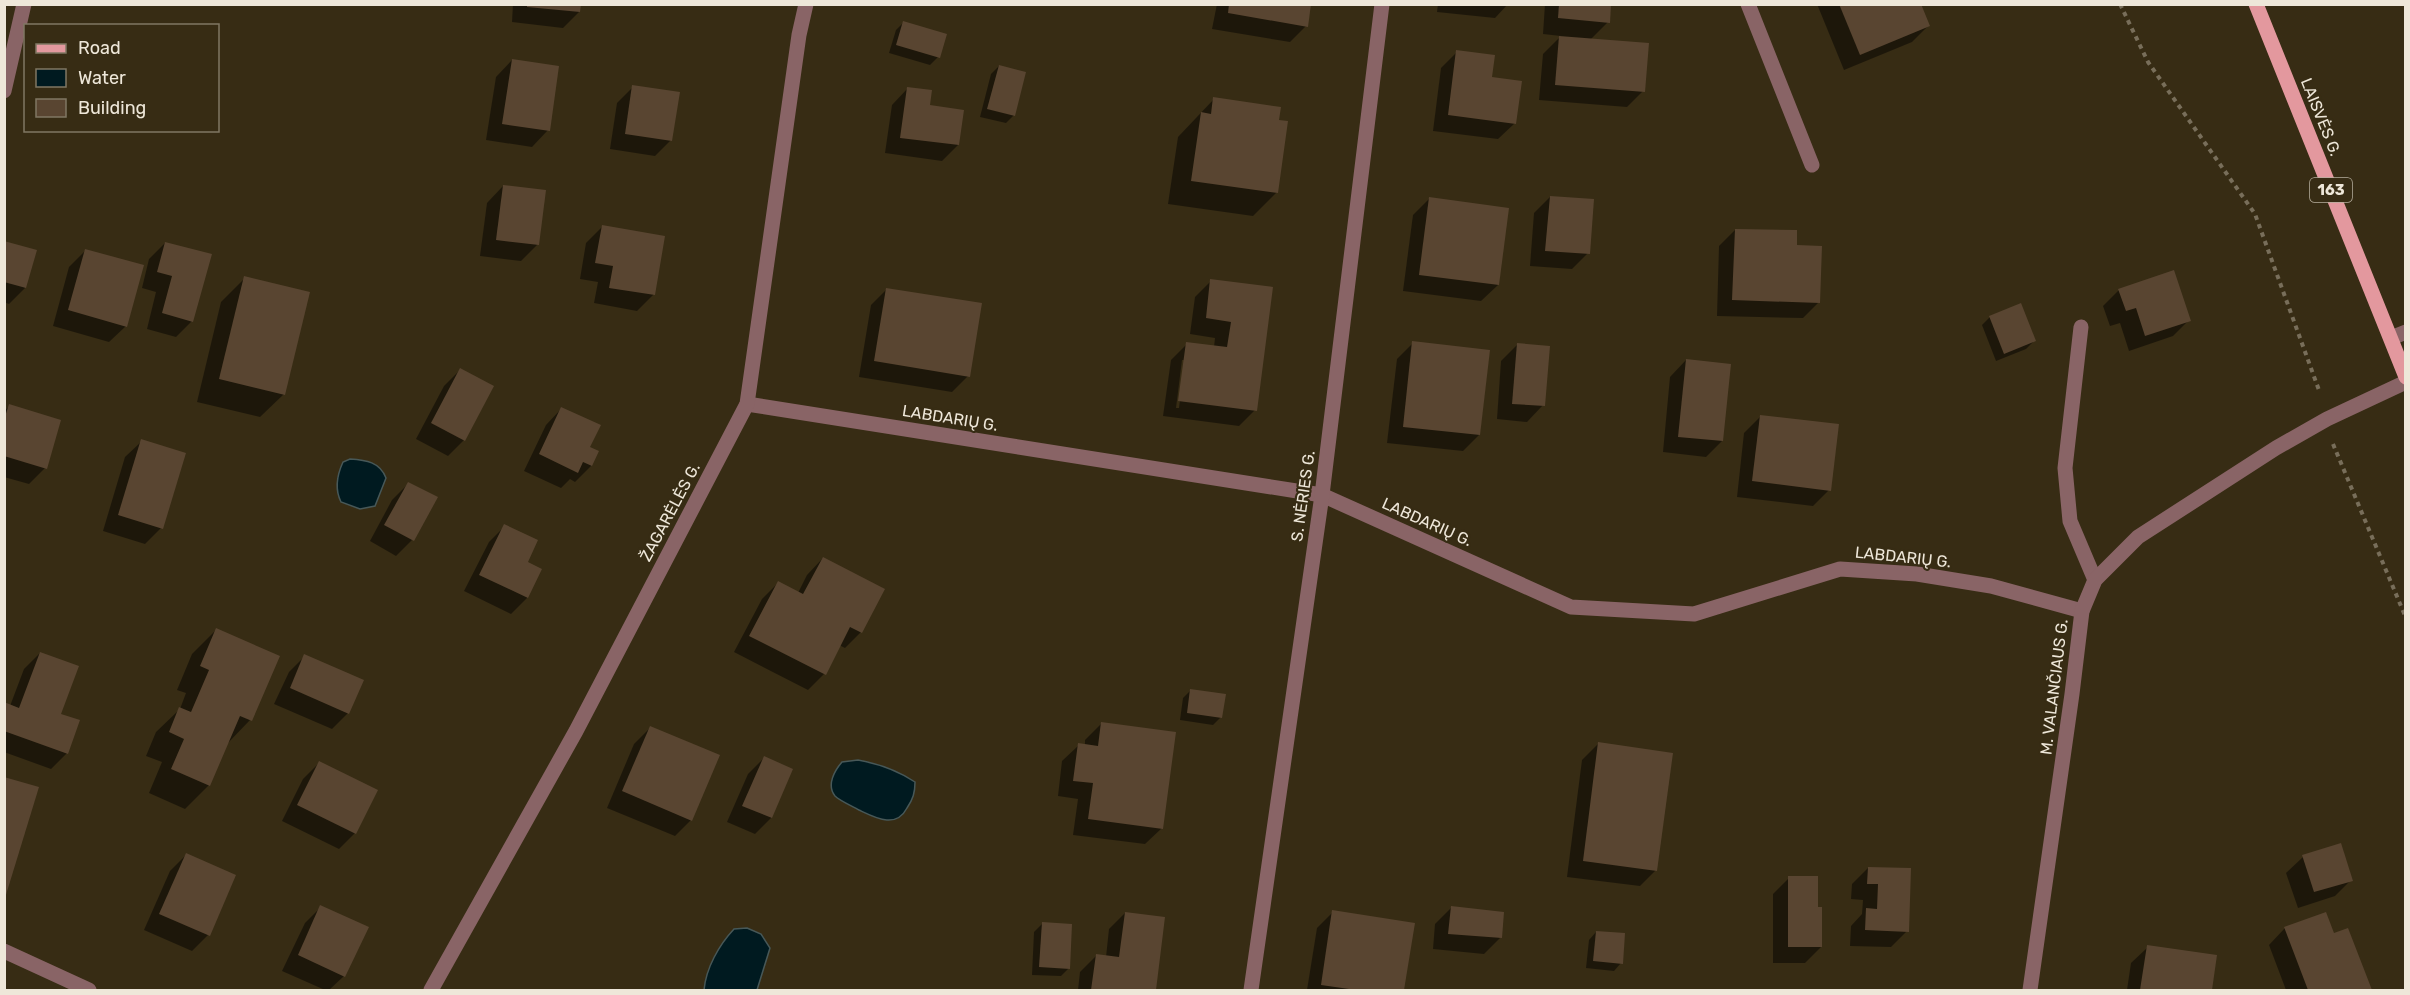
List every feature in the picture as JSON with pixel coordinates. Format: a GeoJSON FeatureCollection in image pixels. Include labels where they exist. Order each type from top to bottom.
{"type":"FeatureCollection","features":[{"type":"Feature","properties":{"kind":"main road","name":"LAISVĖS G."},"geometry":{"type":"LineString","coordinates":[[2256,4],[2398,335],[2406,377]]}},
{"type":"Feature","properties":{"kind":"street"},"geometry":{"type":"LineString","coordinates":[[4,91],[24,4]]}},
{"type":"Feature","properties":{"kind":"street","name":"ŽAGARĖLĖS G."},"geometry":{"type":"LineString","coordinates":[[431,990],[576,731],[747,404],[799,35],[806,4]]}},
{"type":"Feature","properties":{"kind":"street","name":"S. NĖRIES G."},"geometry":{"type":"LineString","coordinates":[[1251,990],[1322,495],[1382,4]]}},
{"type":"Feature","properties":{"kind":"street"},"geometry":{"type":"LineString","coordinates":[[1748,4],[1812,165]]}},
{"type":"Feature","properties":{"kind":"street"},"geometry":{"type":"LineString","coordinates":[[2081,327],[2065,468],[2070,521],[2095,580]]}},
{"type":"Feature","properties":{"kind":"street","name":"M. VALANČIAUS G."},"geometry":{"type":"LineString","coordinates":[[2030,990],[2082,611],[2095,580],[2138,537],[2276,448],[2327,419],[2406,382]]}},
{"type":"Feature","properties":{"kind":"street","name":"LABDARIŲ G."},"geometry":{"type":"LineString","coordinates":[[747,404],[1322,495],[1571,607],[1694,614],[1840,568],[1917,574],[1991,586],[2082,611]]}},
{"type":"Feature","properties":{"kind":"street"},"geometry":{"type":"LineString","coordinates":[[4,951],[89,990]]}},
{"type":"Feature","properties":{"kind":"path"},"geometry":{"type":"LineString","coordinates":[[2120,4],[2148,62],[2255,214],[2319,387],[2332,441],[2406,618]]}},
{"type":"Feature","properties":{"kind":"water"},"geometry":{"type":"Polygon","coordinates":[[[350,459],[376,465],[386,478],[375,506],[360,509],[341,502],[337,487],[338,477],[343,462],[350,459]]]}},
{"type":"Feature","properties":{"kind":"water"},"geometry":{"type":"Polygon","coordinates":[[[858,760],[888,768],[915,782],[914,793],[909,805],[897,818],[885,820],[859,810],[843,802],[832,792],[832,778],[842,762],[858,760]]]}},
{"type":"Feature","properties":{"kind":"water"},"geometry":{"type":"Polygon","coordinates":[[[747,928],[761,934],[770,948],[757,990],[704,990],[710,965],[723,942],[734,929],[747,928]]]}},
{"type":"Feature","properties":{"kind":"building"},"geometry":{"type":"Polygon","coordinates":[[[527,4],[581,4],[580,12],[527,7],[527,4]]]}},
{"type":"Feature","properties":{"kind":"building"},"geometry":{"type":"Polygon","coordinates":[[[1229,4],[1311,4],[1308,27],[1228,13],[1229,4]]]}},
{"type":"Feature","properties":{"kind":"building"},"geometry":{"type":"Polygon","coordinates":[[[1559,4],[1611,4],[1610,23],[1558,18],[1559,4]]]}},
{"type":"Feature","properties":{"kind":"building"},"geometry":{"type":"Polygon","coordinates":[[[1839,4],[1921,4],[1930,26],[1860,55],[1839,4]]]}},
{"type":"Feature","properties":{"kind":"building"},"geometry":{"type":"Polygon","coordinates":[[[903,21],[947,34],[940,58],[896,45],[903,21]]]}},
{"type":"Feature","properties":{"kind":"building"},"geometry":{"type":"Polygon","coordinates":[[[1559,36],[1649,43],[1645,92],[1555,85],[1559,36]]]}},
{"type":"Feature","properties":{"kind":"building"},"geometry":{"type":"Polygon","coordinates":[[[1456,50],[1495,55],[1492,77],[1522,81],[1516,124],[1448,115],[1456,50]]]}},
{"type":"Feature","properties":{"kind":"building"},"geometry":{"type":"Polygon","coordinates":[[[512,59],[559,66],[550,131],[502,124],[512,59]]]}},
{"type":"Feature","properties":{"kind":"building"},"geometry":{"type":"Polygon","coordinates":[[[999,65],[1026,72],[1015,116],[987,109],[999,65]]]}},
{"type":"Feature","properties":{"kind":"building"},"geometry":{"type":"Polygon","coordinates":[[[632,85],[680,92],[672,141],[625,134],[632,85]]]}},
{"type":"Feature","properties":{"kind":"building"},"geometry":{"type":"Polygon","coordinates":[[[907,87],[932,90],[930,105],[964,110],[959,145],[900,138],[907,87]]]}},
{"type":"Feature","properties":{"kind":"building"},"geometry":{"type":"Polygon","coordinates":[[[1213,97],[1281,107],[1279,120],[1288,121],[1278,193],[1191,181],[1201,112],[1211,114],[1213,97]]]}},
{"type":"Feature","properties":{"kind":"building"},"geometry":{"type":"Polygon","coordinates":[[[503,185],[546,190],[539,245],[496,240],[503,185]]]}},
{"type":"Feature","properties":{"kind":"building"},"geometry":{"type":"Polygon","coordinates":[[[1550,196],[1594,199],[1590,254],[1545,251],[1550,196]]]}},
{"type":"Feature","properties":{"kind":"building"},"geometry":{"type":"Polygon","coordinates":[[[1429,197],[1509,208],[1499,285],[1419,275],[1429,197]]]}},
{"type":"Feature","properties":{"kind":"building"},"geometry":{"type":"Polygon","coordinates":[[[602,225],[665,236],[655,295],[609,288],[613,266],[595,263],[602,225]]]}},
{"type":"Feature","properties":{"kind":"building"},"geometry":{"type":"Polygon","coordinates":[[[1735,229],[1797,230],[1797,245],[1822,246],[1820,303],[1732,300],[1735,229]]]}},
{"type":"Feature","properties":{"kind":"building"},"geometry":{"type":"Polygon","coordinates":[[[4,241],[37,250],[26,288],[4,282],[4,241]]]}},
{"type":"Feature","properties":{"kind":"building"},"geometry":{"type":"Polygon","coordinates":[[[165,242],[212,254],[193,322],[162,313],[172,276],[157,272],[165,242]]]}},
{"type":"Feature","properties":{"kind":"building"},"geometry":{"type":"Polygon","coordinates":[[[85,249],[144,265],[127,327],[68,310],[85,249]]]}},
{"type":"Feature","properties":{"kind":"building"},"geometry":{"type":"Polygon","coordinates":[[[2174,270],[2191,321],[2145,336],[2136,308],[2126,311],[2118,289],[2174,270]]]}},
{"type":"Feature","properties":{"kind":"building"},"geometry":{"type":"Polygon","coordinates":[[[244,276],[310,292],[285,395],[219,379],[244,276]]]}},
{"type":"Feature","properties":{"kind":"building"},"geometry":{"type":"Polygon","coordinates":[[[1210,279],[1273,287],[1257,411],[1178,401],[1186,342],[1227,347],[1231,322],[1206,318],[1210,279]]]}},
{"type":"Feature","properties":{"kind":"building"},"geometry":{"type":"Polygon","coordinates":[[[886,288],[982,303],[970,377],[874,361],[886,288]]]}},
{"type":"Feature","properties":{"kind":"building"},"geometry":{"type":"Polygon","coordinates":[[[2021,303],[2036,341],[2004,354],[1989,316],[2021,303]]]}},
{"type":"Feature","properties":{"kind":"building"},"geometry":{"type":"Polygon","coordinates":[[[1412,341],[1490,350],[1480,435],[1403,427],[1412,341]]]}},
{"type":"Feature","properties":{"kind":"building"},"geometry":{"type":"Polygon","coordinates":[[[1517,343],[1550,346],[1545,406],[1512,404],[1517,343]]]}},
{"type":"Feature","properties":{"kind":"building"},"geometry":{"type":"Polygon","coordinates":[[[1686,359],[1731,364],[1723,441],[1678,437],[1686,359]]]}},
{"type":"Feature","properties":{"kind":"building"},"geometry":{"type":"Polygon","coordinates":[[[460,368],[494,386],[465,441],[431,423],[460,368]]]}},
{"type":"Feature","properties":{"kind":"building"},"geometry":{"type":"Polygon","coordinates":[[[9,404],[61,420],[47,469],[4,456],[4,420],[9,404]]]}},
{"type":"Feature","properties":{"kind":"building"},"geometry":{"type":"Polygon","coordinates":[[[561,407],[601,425],[590,447],[599,451],[592,466],[583,462],[578,473],[539,454],[561,407]]]}},
{"type":"Feature","properties":{"kind":"building"},"geometry":{"type":"Polygon","coordinates":[[[1760,415],[1839,424],[1831,491],[1752,481],[1760,415]]]}},
{"type":"Feature","properties":{"kind":"building"},"geometry":{"type":"Polygon","coordinates":[[[141,439],[186,453],[163,529],[118,515],[141,439]]]}},
{"type":"Feature","properties":{"kind":"building"},"geometry":{"type":"Polygon","coordinates":[[[408,482],[438,497],[414,541],[384,525],[408,482]]]}},
{"type":"Feature","properties":{"kind":"building"},"geometry":{"type":"Polygon","coordinates":[[[504,524],[538,540],[528,562],[542,569],[528,598],[479,575],[504,524]]]}},
{"type":"Feature","properties":{"kind":"building"},"geometry":{"type":"Polygon","coordinates":[[[823,557],[885,589],[862,633],[850,627],[826,675],[749,636],[778,581],[803,594],[823,557]]]}},
{"type":"Feature","properties":{"kind":"building"},"geometry":{"type":"Polygon","coordinates":[[[216,628],[280,656],[252,721],[240,716],[210,786],[171,769],[184,739],[169,732],[179,707],[191,712],[209,670],[200,666],[216,628]]]}},
{"type":"Feature","properties":{"kind":"building"},"geometry":{"type":"Polygon","coordinates":[[[40,652],[79,666],[61,714],[80,720],[68,754],[4,731],[4,702],[19,708],[40,652]]]}},
{"type":"Feature","properties":{"kind":"building"},"geometry":{"type":"Polygon","coordinates":[[[304,654],[364,680],[349,714],[290,688],[304,654]]]}},
{"type":"Feature","properties":{"kind":"building"},"geometry":{"type":"Polygon","coordinates":[[[1190,689],[1226,694],[1222,718],[1187,713],[1190,689]]]}},
{"type":"Feature","properties":{"kind":"building"},"geometry":{"type":"Polygon","coordinates":[[[1101,722],[1176,732],[1163,829],[1088,819],[1093,783],[1073,781],[1078,743],[1098,746],[1101,722]]]}},
{"type":"Feature","properties":{"kind":"building"},"geometry":{"type":"Polygon","coordinates":[[[650,726],[720,755],[692,821],[622,791],[650,726]]]}},
{"type":"Feature","properties":{"kind":"building"},"geometry":{"type":"Polygon","coordinates":[[[1598,742],[1673,753],[1657,871],[1583,861],[1598,742]]]}},
{"type":"Feature","properties":{"kind":"building"},"geometry":{"type":"Polygon","coordinates":[[[764,756],[793,769],[772,818],[742,806],[764,756]]]}},
{"type":"Feature","properties":{"kind":"building"},"geometry":{"type":"Polygon","coordinates":[[[319,761],[378,790],[356,834],[297,805],[319,761]]]}},
{"type":"Feature","properties":{"kind":"building"},"geometry":{"type":"Polygon","coordinates":[[[4,777],[39,787],[5,898],[4,898],[4,777]]]}},
{"type":"Feature","properties":{"kind":"building"},"geometry":{"type":"Polygon","coordinates":[[[2341,843],[2353,881],[2314,892],[2302,855],[2341,843]]]}},
{"type":"Feature","properties":{"kind":"building"},"geometry":{"type":"Polygon","coordinates":[[[186,853],[236,875],[210,936],[159,914],[186,853]]]}},
{"type":"Feature","properties":{"kind":"building"},"geometry":{"type":"Polygon","coordinates":[[[1868,867],[1911,868],[1909,932],[1865,930],[1866,908],[1877,909],[1878,884],[1867,884],[1868,867]]]}},
{"type":"Feature","properties":{"kind":"building"},"geometry":{"type":"Polygon","coordinates":[[[1788,876],[1818,876],[1818,907],[1822,907],[1822,947],[1788,947],[1788,876]]]}},
{"type":"Feature","properties":{"kind":"building"},"geometry":{"type":"Polygon","coordinates":[[[320,905],[369,927],[345,977],[298,955],[320,905]]]}},
{"type":"Feature","properties":{"kind":"building"},"geometry":{"type":"Polygon","coordinates":[[[1451,906],[1504,912],[1502,938],[1448,934],[1451,906]]]}},
{"type":"Feature","properties":{"kind":"building"},"geometry":{"type":"Polygon","coordinates":[[[1332,910],[1415,923],[1404,990],[1356,990],[1321,985],[1332,910]]]}},
{"type":"Feature","properties":{"kind":"building"},"geometry":{"type":"Polygon","coordinates":[[[1125,912],[1165,917],[1156,990],[1091,990],[1096,954],[1119,957],[1125,912]]]}},
{"type":"Feature","properties":{"kind":"building"},"geometry":{"type":"Polygon","coordinates":[[[2326,912],[2334,933],[2348,928],[2372,990],[2308,990],[2284,927],[2326,912]]]}},
{"type":"Feature","properties":{"kind":"building"},"geometry":{"type":"Polygon","coordinates":[[[1042,922],[1072,924],[1070,969],[1039,967],[1042,922]]]}},
{"type":"Feature","properties":{"kind":"building"},"geometry":{"type":"Polygon","coordinates":[[[1596,931],[1625,933],[1623,964],[1593,961],[1596,931]]]}},
{"type":"Feature","properties":{"kind":"building"},"geometry":{"type":"Polygon","coordinates":[[[2147,945],[2217,955],[2212,990],[2140,990],[2147,945]]]}}]}
